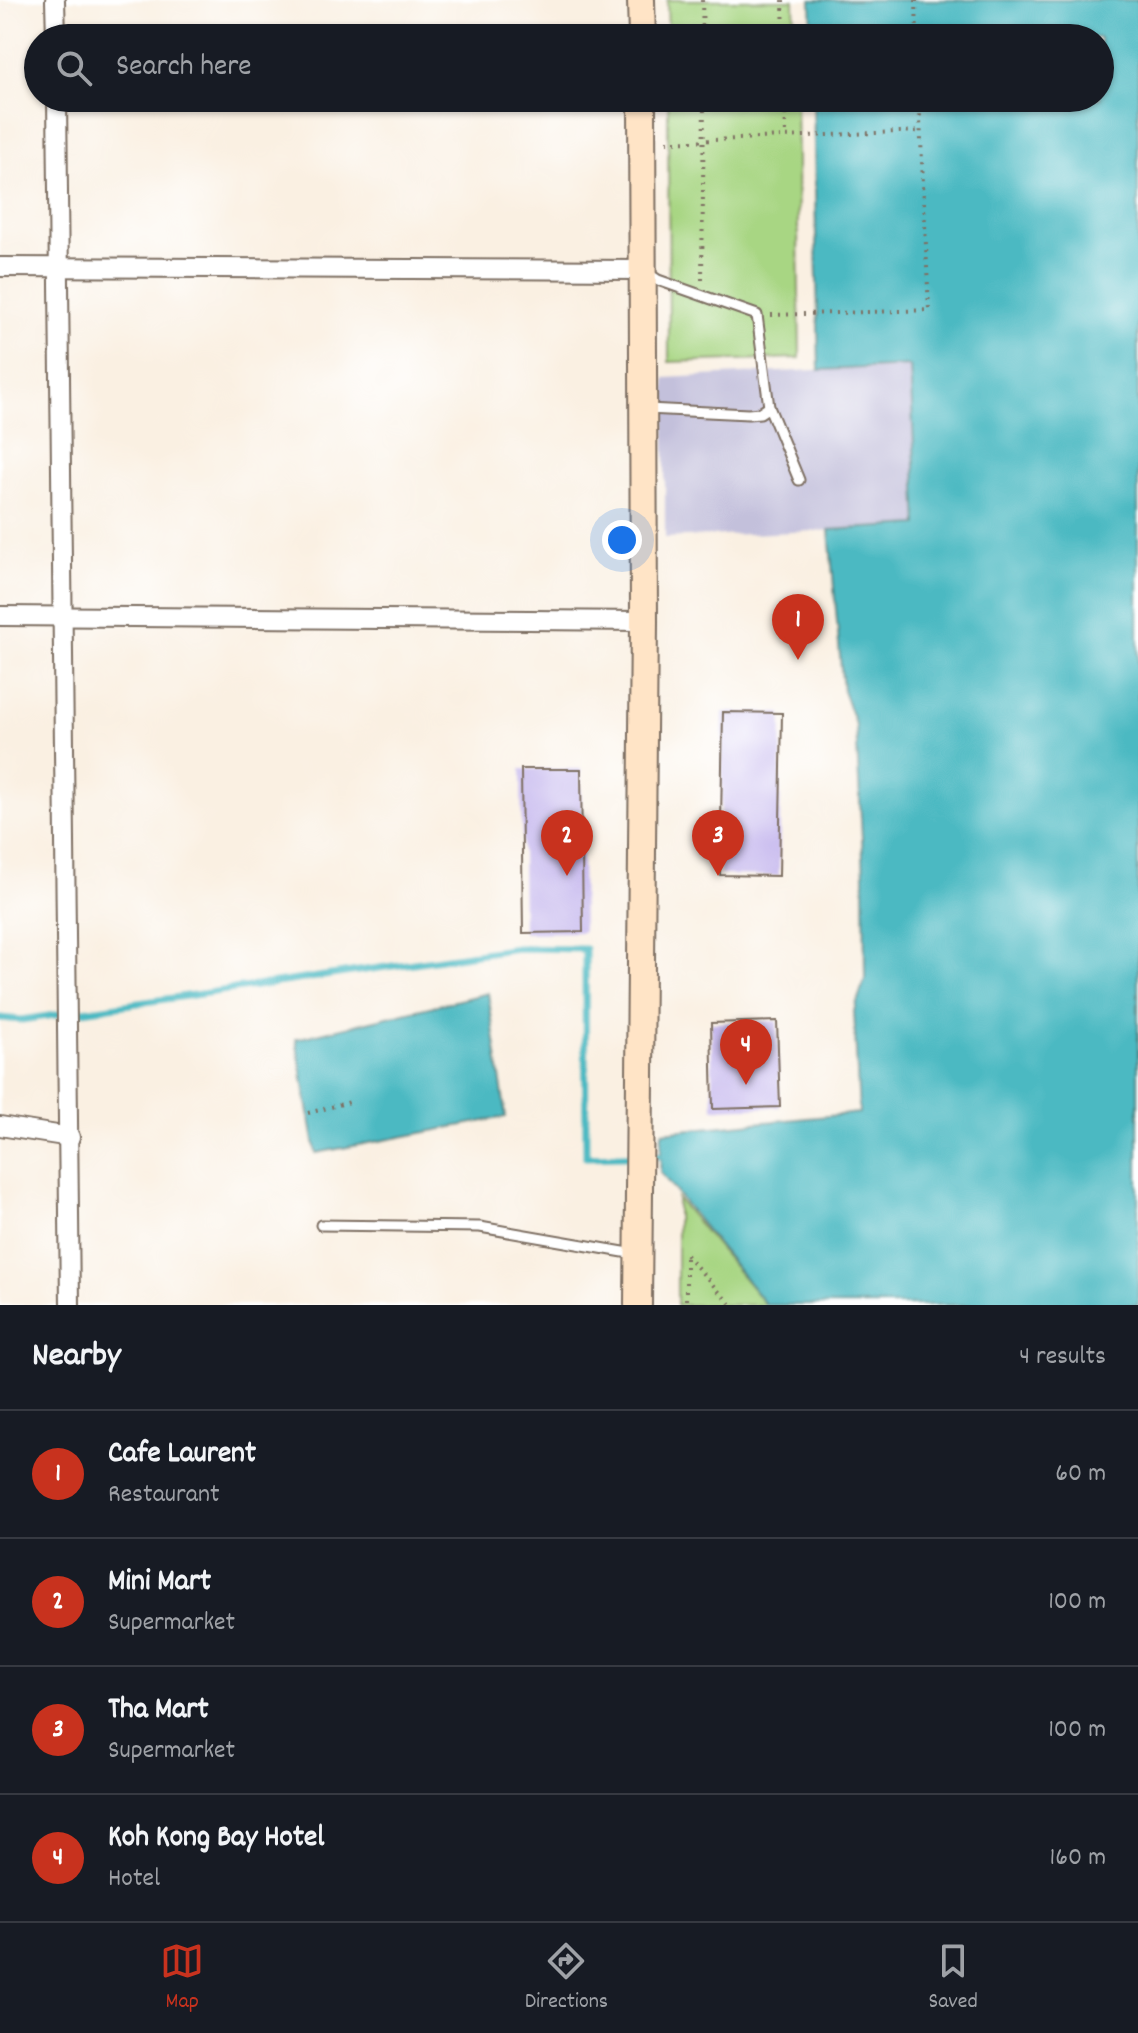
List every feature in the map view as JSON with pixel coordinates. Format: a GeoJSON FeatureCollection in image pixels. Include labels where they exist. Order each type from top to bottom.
{"type":"FeatureCollection","features":[{"type":"Feature","properties":{"kind":"street"},"geometry":{"type":"LineString","coordinates":[[55,0],[56,24]]}},
{"type":"Feature","properties":{"kind":"street"},"geometry":{"type":"LineString","coordinates":[[641,0],[642,24]]}},
{"type":"Feature","properties":{"kind":"street"},"geometry":{"type":"LineString","coordinates":[[57,112],[69,987],[70,1305]]}},
{"type":"Feature","properties":{"kind":"street"},"geometry":{"type":"LineString","coordinates":[[638,1305],[644,621],[642,112]]}},
{"type":"Feature","properties":{"kind":"street"},"geometry":{"type":"LineString","coordinates":[[0,267],[643,270]]}},
{"type":"Feature","properties":{"kind":"street"},"geometry":{"type":"LineString","coordinates":[[0,616],[644,621]]}},
{"type":"Feature","properties":{"kind":"street"},"geometry":{"type":"LineString","coordinates":[[0,1126],[70,1137]]}},
{"type":"Feature","properties":{"kind":"lane"},"geometry":{"type":"LineString","coordinates":[[643,270],[658,280],[757,315],[769,407],[799,480]]}},
{"type":"Feature","properties":{"kind":"lane"},"geometry":{"type":"LineString","coordinates":[[643,409],[748,414],[760,413],[769,407]]}},
{"type":"Feature","properties":{"kind":"lane"},"geometry":{"type":"LineString","coordinates":[[321,1225],[480,1227],[638,1255]]}},
{"type":"Feature","properties":{"kind":"path"},"geometry":{"type":"LineString","coordinates":[[702,0],[703,24]]}},
{"type":"Feature","properties":{"kind":"path"},"geometry":{"type":"LineString","coordinates":[[783,0],[784,24]]}},
{"type":"Feature","properties":{"kind":"path"},"geometry":{"type":"LineString","coordinates":[[916,0],[917,24]]}},
{"type":"Feature","properties":{"kind":"path"},"geometry":{"type":"LineString","coordinates":[[702,295],[704,112]]}},
{"type":"Feature","properties":{"kind":"path"},"geometry":{"type":"LineString","coordinates":[[785,112],[786,136]]}},
{"type":"Feature","properties":{"kind":"path"},"geometry":{"type":"LineString","coordinates":[[757,315],[929,310],[920,112]]}},
{"type":"Feature","properties":{"kind":"path"},"geometry":{"type":"LineString","coordinates":[[660,142],[921,131]]}},
{"type":"Feature","properties":{"kind":"path"},"geometry":{"type":"LineString","coordinates":[[308,1113],[354,1101]]}},
{"type":"Feature","properties":{"kind":"path"},"geometry":{"type":"LineString","coordinates":[[686,1305],[686,1255],[729,1304]]}},
{"type":"Feature","properties":{"kind":"shaded area"},"geometry":{"type":"Polygon","coordinates":[[[910,365],[918,526],[665,538],[665,378],[910,365]]]}},
{"type":"Feature","properties":{"kind":"green space"},"geometry":{"type":"Polygon","coordinates":[[[667,0],[794,0],[795,24],[668,24],[667,0]]]}},
{"type":"Feature","properties":{"kind":"green space"},"geometry":{"type":"Polygon","coordinates":[[[668,112],[796,112],[800,358],[669,362],[668,112]]]}},
{"type":"Feature","properties":{"kind":"green space"},"geometry":{"type":"Polygon","coordinates":[[[677,1198],[766,1305],[677,1305],[677,1198]]]}},
{"type":"Feature","properties":{"kind":"water"},"geometry":{"type":"Polygon","coordinates":[[[811,0],[1138,0],[1138,1305],[766,1305],[660,1172],[662,1132],[859,1113],[854,1011],[865,979],[864,876],[856,726],[843,691],[829,530],[918,525],[910,366],[819,370],[813,112],[1114,112],[1114,24],[812,24],[811,0]]]}},
{"type":"Feature","properties":{"kind":"water"},"geometry":{"type":"Polygon","coordinates":[[[488,993],[506,1117],[316,1153],[296,1039],[488,993]]]}},
{"type":"Feature","properties":{"kind":"building"},"geometry":{"type":"Polygon","coordinates":[[[723,712],[782,713],[779,876],[720,875],[723,712]]]}},
{"type":"Feature","properties":{"kind":"building"},"geometry":{"type":"Polygon","coordinates":[[[521,769],[581,769],[583,932],[523,933],[521,769]]]}},
{"type":"Feature","properties":{"kind":"building"},"geometry":{"type":"Polygon","coordinates":[[[777,1021],[780,1107],[713,1109],[711,1023],[777,1021]]]}},
{"type":"Feature","properties":{"kind":"waterway"},"geometry":{"type":"LineString","coordinates":[[0,1018],[21,1020],[517,948],[585,949],[586,1157],[658,1155]]}},
{"type":"Feature","properties":{"kind":"place","name":"Cafe Laurent"},"geometry":{"type":"Point","coordinates":[798,660]}},
{"type":"Feature","properties":{"kind":"place","name":"Mini Mart"},"geometry":{"type":"Point","coordinates":[567,876]}},
{"type":"Feature","properties":{"kind":"place","name":"Tha Mart"},"geometry":{"type":"Point","coordinates":[718,876]}},
{"type":"Feature","properties":{"kind":"place","name":"Koh Kong Bay Hotel"},"geometry":{"type":"Point","coordinates":[746,1085]}}]}
